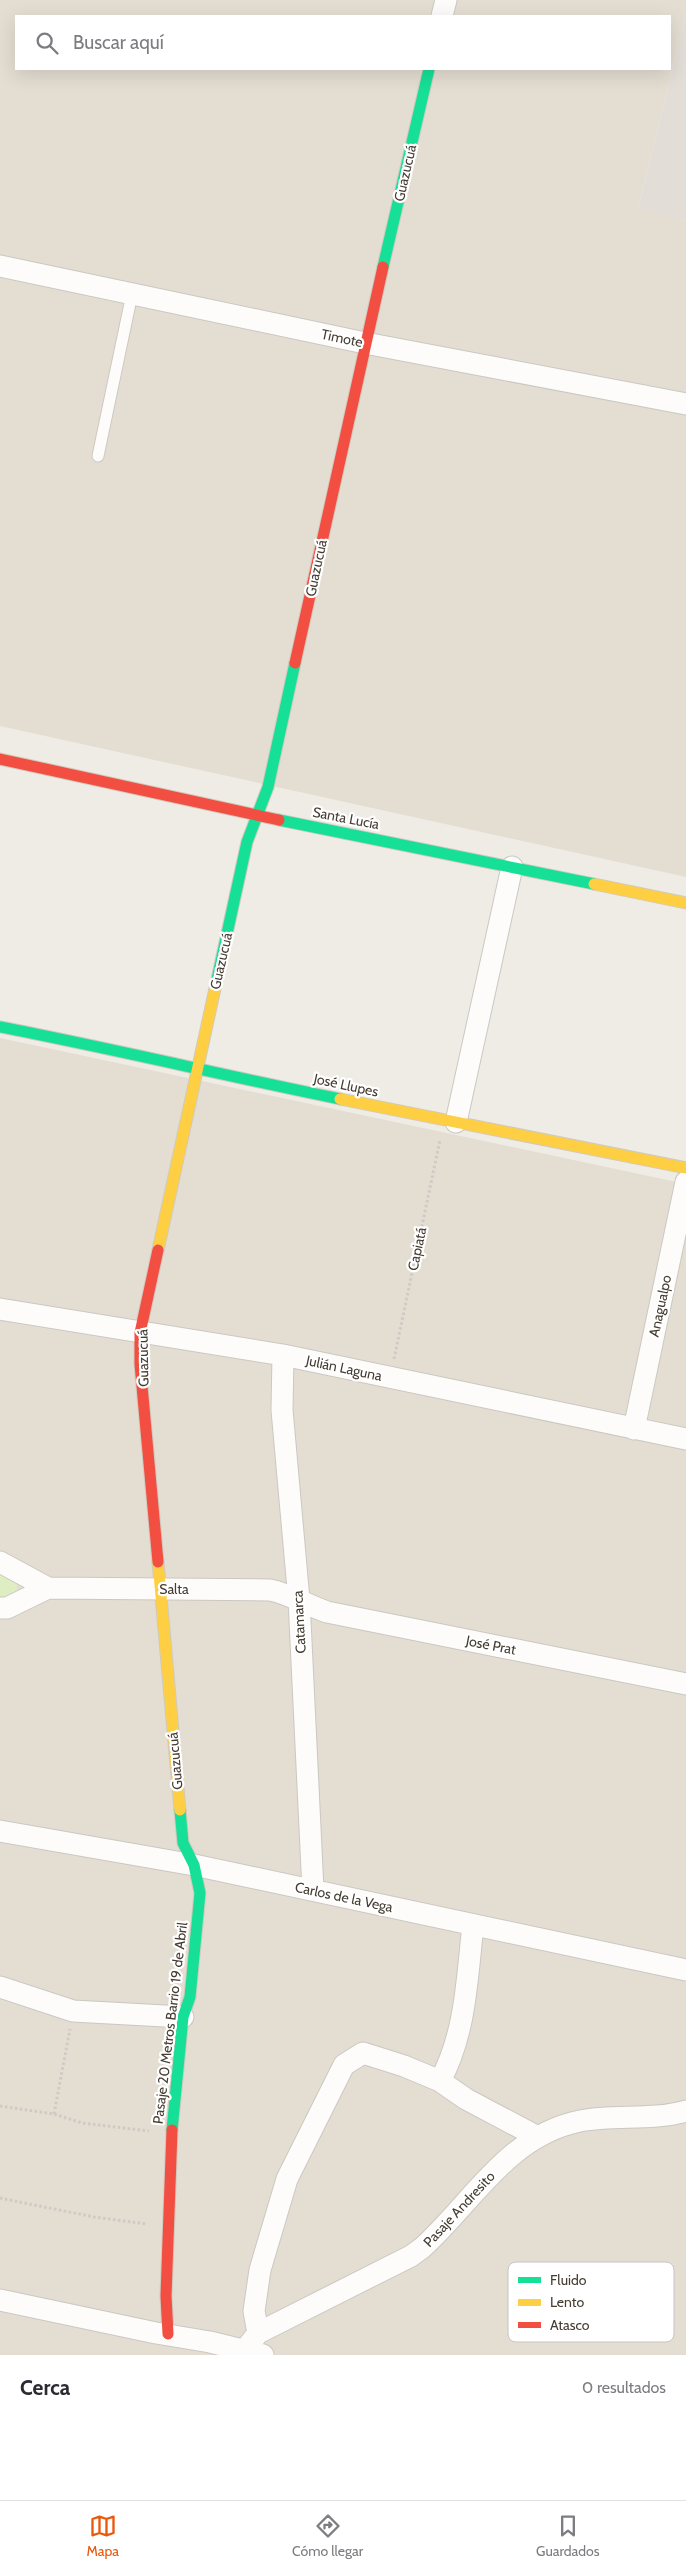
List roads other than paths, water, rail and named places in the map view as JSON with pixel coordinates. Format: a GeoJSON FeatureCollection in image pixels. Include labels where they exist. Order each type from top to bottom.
{"type":"FeatureCollection","features":[{"type":"Feature","properties":{"kind":"street"},"geometry":{"type":"LineString","coordinates":[[442,15],[446,0]]}},
{"type":"Feature","properties":{"kind":"street","name":"Guazucuá"},"geometry":{"type":"LineString","coordinates":[[194,1865],[183,1843],[140,1364],[140,1333],[247,842],[268,787],[365,343],[430,70]]}},
{"type":"Feature","properties":{"kind":"street","name":"Timote"},"geometry":{"type":"LineString","coordinates":[[0,266],[365,343],[686,404]]}},
{"type":"Feature","properties":{"kind":"street","name":"Santa Lucía"},"geometry":{"type":"LineString","coordinates":[[0,759],[258,816],[686,903]]}},
{"type":"Feature","properties":{"kind":"street"},"geometry":{"type":"LineString","coordinates":[[450,1121],[512,867]]}},
{"type":"Feature","properties":{"kind":"street","name":"José Llupes"},"geometry":{"type":"LineString","coordinates":[[0,1027],[126,1051],[198,1069],[686,1168]]}},
{"type":"Feature","properties":{"kind":"street","name":"Anagualpo"},"geometry":{"type":"LineString","coordinates":[[634,1429],[686,1182]]}},
{"type":"Feature","properties":{"kind":"street","name":"Julián Laguna"},"geometry":{"type":"LineString","coordinates":[[0,1309],[283,1355],[686,1439]]}},
{"type":"Feature","properties":{"kind":"street","name":"Catamarca"},"geometry":{"type":"LineString","coordinates":[[283,1355],[282,1410],[299,1600],[313,1890]]}},
{"type":"Feature","properties":{"kind":"street","name":"Salta"},"geometry":{"type":"LineString","coordinates":[[0,1562],[48,1588]]}},
{"type":"Feature","properties":{"kind":"street","name":"Salta"},"geometry":{"type":"LineString","coordinates":[[0,1608],[7,1608],[48,1588],[270,1590],[286,1593],[299,1600]]}},
{"type":"Feature","properties":{"kind":"street","name":"José Prat"},"geometry":{"type":"LineString","coordinates":[[299,1600],[327,1612],[686,1684]]}},
{"type":"Feature","properties":{"kind":"street","name":"Carlos de la Vega"},"geometry":{"type":"LineString","coordinates":[[0,1831],[194,1865],[686,1970]]}},
{"type":"Feature","properties":{"kind":"street","name":"Pasaje 20 Metros Barrio 19 de Abril"},"geometry":{"type":"LineString","coordinates":[[168,2334],[166,2296],[172,2134],[183,2017],[190,1997],[200,1893],[194,1865]]}},
{"type":"Feature","properties":{"kind":"street"},"geometry":{"type":"LineString","coordinates":[[440,2081],[453,2055],[462,2021],[473,1925]]}},
{"type":"Feature","properties":{"kind":"street"},"geometry":{"type":"LineString","coordinates":[[0,1987],[73,2011],[183,2017]]}},
{"type":"Feature","properties":{"kind":"street"},"geometry":{"type":"LineString","coordinates":[[0,2300],[168,2334],[255,2346],[254,2311],[260,2270],[287,2179],[344,2065],[363,2053],[404,2066],[440,2081],[466,2099],[536,2136]]}},
{"type":"Feature","properties":{"kind":"street","name":"Pasaje Andresito"},"geometry":{"type":"LineString","coordinates":[[255,2346],[417,2252],[432,2239],[510,2155],[536,2136],[580,2121],[662,2117],[686,2111]]}},
{"type":"Feature","properties":{"kind":"lane"},"geometry":{"type":"LineString","coordinates":[[98,456],[132,294]]}}]}
